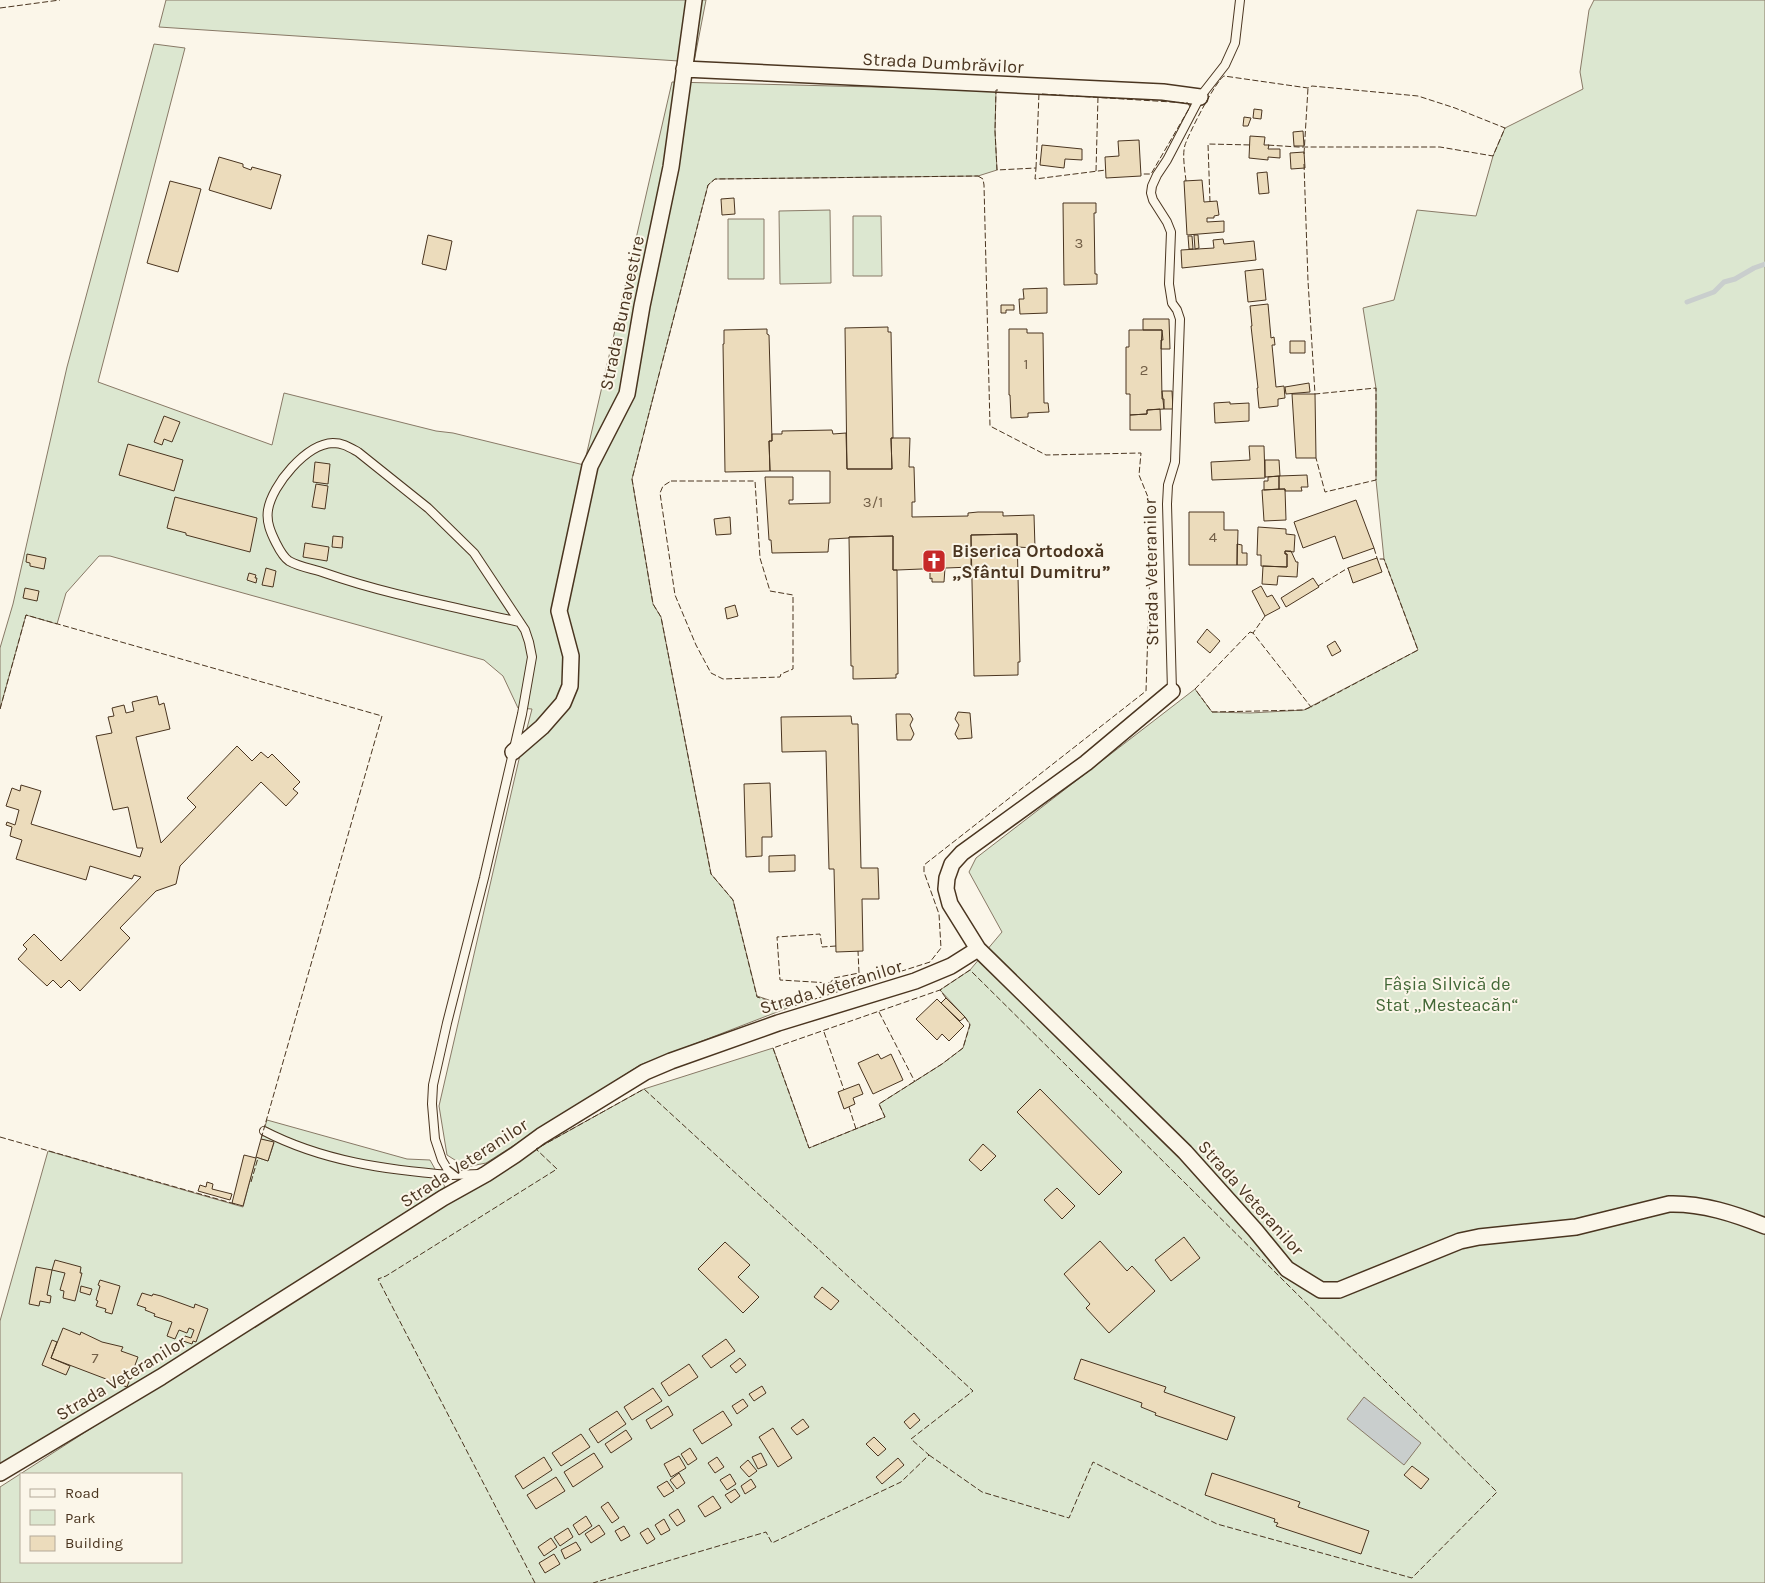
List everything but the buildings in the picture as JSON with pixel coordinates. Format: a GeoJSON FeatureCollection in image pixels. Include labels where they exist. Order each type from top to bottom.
{"type":"FeatureCollection","features":[{"type":"Feature","properties":{"kind":"street","name":"Strada Bunavestire"},"geometry":{"type":"LineString","coordinates":[[513,752],[542,727],[563,703],[570,686],[571,656],[559,611],[590,466],[627,394],[642,306],[671,167],[694,0]]}},
{"type":"Feature","properties":{"kind":"street","name":"Strada Dumbrăvilor"},"geometry":{"type":"LineString","coordinates":[[684,69],[1163,92],[1200,97]]}},
{"type":"Feature","properties":{"kind":"street","name":"Strada Veteranilor"},"geometry":{"type":"LineString","coordinates":[[1172,691],[1086,763],[962,853],[952,864],[947,878],[946,889],[950,904],[978,949],[1185,1152],[1256,1230],[1287,1269],[1321,1290],[1339,1290],[1460,1240],[1576,1227],[1669,1204],[1683,1204],[1717,1211],[1765,1226]]}},
{"type":"Feature","properties":{"kind":"street","name":"Strada Veteranilor"},"geometry":{"type":"LineString","coordinates":[[0,1474],[161,1377],[443,1198],[486,1174],[540,1136],[645,1072],[778,1023],[915,981],[957,963],[978,949]]}},
{"type":"Feature","properties":{"kind":"lane"},"geometry":{"type":"LineString","coordinates":[[1200,97],[1224,65],[1235,43],[1240,0]]}},
{"type":"Feature","properties":{"kind":"lane","name":"Strada Veteranilor"},"geometry":{"type":"LineString","coordinates":[[1172,691],[1167,504],[1168,485],[1175,462],[1180,318],[1172,303],[1169,284],[1171,232],[1151,193],[1156,175],[1167,160],[1200,97]]}},
{"type":"Feature","properties":{"kind":"lane"},"geometry":{"type":"LineString","coordinates":[[451,1176],[442,1160],[435,1139],[432,1123],[433,1084],[446,1023],[484,878],[513,752],[529,678],[532,657],[530,642],[520,622],[474,553],[428,508],[358,452],[345,444],[331,443],[309,452],[288,471],[275,491],[268,510],[269,529],[281,552],[289,561],[354,583],[520,622]]}},
{"type":"Feature","properties":{"kind":"lane"},"geometry":{"type":"LineString","coordinates":[[264,1131],[288,1143],[333,1158],[372,1166],[451,1176],[486,1174]]}},
{"type":"Feature","properties":{"kind":"green space"},"geometry":{"type":"Polygon","coordinates":[[[166,0],[706,0],[694,62],[159,27],[166,0]]]}},
{"type":"Feature","properties":{"kind":"green space","name":"Fâșia Silvică de Stat „Mesteacăn“"},"geometry":{"type":"Polygon","coordinates":[[[1594,0],[1765,0],[1765,1583],[0,1583],[0,1487],[20,1474],[20,1563],[182,1563],[182,1473],[22,1473],[219,1346],[536,1149],[644,1089],[773,1048],[809,1148],[885,1117],[879,1104],[942,1064],[963,1048],[970,1024],[940,990],[970,970],[1002,932],[969,872],[976,858],[1195,689],[1212,712],[1250,713],[1304,710],[1418,650],[1384,559],[1376,480],[1376,388],[1363,308],[1394,300],[1417,210],[1476,216],[1493,156],[1505,128],[1583,89],[1580,72],[1589,10],[1594,0]]]}},
{"type":"Feature","properties":{"kind":"green space"},"geometry":{"type":"Polygon","coordinates":[[[154,44],[185,48],[98,382],[272,445],[284,393],[584,465],[672,82],[996,90],[995,131],[997,170],[978,176],[715,179],[708,185],[632,479],[653,604],[661,617],[711,874],[733,900],[757,996],[790,1007],[640,1065],[486,1163],[466,1167],[447,1155],[439,1106],[532,709],[518,708],[503,676],[484,660],[110,556],[99,556],[66,593],[57,624],[26,615],[0,709],[0,648],[13,604],[67,367],[154,44]]]}},
{"type":"Feature","properties":{"kind":"green space"},"geometry":{"type":"Polygon","coordinates":[[[830,210],[831,283],[780,284],[779,211],[830,210]]]}},
{"type":"Feature","properties":{"kind":"green space"},"geometry":{"type":"Polygon","coordinates":[[[853,216],[881,216],[882,276],[853,276],[853,216]]]}},
{"type":"Feature","properties":{"kind":"green space"},"geometry":{"type":"Polygon","coordinates":[[[728,219],[764,219],[764,279],[728,279],[728,219]]]}},
{"type":"Feature","properties":{"kind":"green space"},"geometry":{"type":"Polygon","coordinates":[[[267,1120],[407,1159],[430,1160],[445,1187],[168,1365],[0,1465],[0,1321],[48,1151],[243,1207],[256,1157],[268,1161],[274,1143],[261,1139],[267,1120]]]}},
{"type":"Feature","properties":{"kind":"shaded area"},"geometry":{"type":"Polygon","coordinates":[[[1364,1397],[1421,1443],[1404,1465],[1347,1419],[1364,1397]]]}},
{"type":"Feature","properties":{"kind":"waterway"},"geometry":{"type":"LineString","coordinates":[[1687,302],[1714,292],[1724,282],[1735,279],[1765,264]]}},
{"type":"Feature","properties":{"kind":"fence"},"geometry":{"type":"LineString","coordinates":[[0,8],[60,0]]}},
{"type":"Feature","properties":{"kind":"fence"},"geometry":{"type":"LineString","coordinates":[[1186,181],[1185,145],[1209,97],[1224,76],[1308,88],[1312,86],[1418,96],[1455,108],[1505,128],[1493,156],[1440,147],[1298,147],[1267,145]]}},
{"type":"Feature","properties":{"kind":"fence"},"geometry":{"type":"LineString","coordinates":[[1304,154],[1308,88]]}},
{"type":"Feature","properties":{"kind":"fence"},"geometry":{"type":"LineString","coordinates":[[998,90],[996,90],[995,131],[997,170],[1036,168],[1035,179],[1106,170]]}},
{"type":"Feature","properties":{"kind":"fence"},"geometry":{"type":"LineString","coordinates":[[1036,168],[1039,93]]}},
{"type":"Feature","properties":{"kind":"fence"},"geometry":{"type":"LineString","coordinates":[[1042,94],[1188,103],[1190,107],[1151,174],[1141,174]]}},
{"type":"Feature","properties":{"kind":"fence"},"geometry":{"type":"LineString","coordinates":[[1096,171],[1098,97]]}},
{"type":"Feature","properties":{"kind":"fence"},"geometry":{"type":"LineString","coordinates":[[1210,202],[1208,144],[1252,145]]}},
{"type":"Feature","properties":{"kind":"fence"},"geometry":{"type":"LineString","coordinates":[[1304,164],[1308,281],[1315,394],[1376,388],[1376,480],[1325,492],[1316,458]]}},
{"type":"Feature","properties":{"kind":"fence"},"geometry":{"type":"LineString","coordinates":[[978,176],[983,179],[984,185],[990,426],[1046,455],[1141,453],[1139,475],[1152,507],[1146,691],[924,865],[924,872],[939,914],[941,948],[930,962],[790,1007],[757,997],[733,900],[711,874],[661,617],[653,604],[632,479],[708,185],[715,179],[978,176]]}},
{"type":"Feature","properties":{"kind":"fence"},"geometry":{"type":"LineString","coordinates":[[671,481],[755,481],[760,558],[770,591],[793,595],[793,669],[781,674],[780,677],[723,679],[711,673],[696,645],[675,595],[660,493],[663,486],[671,481]]}},
{"type":"Feature","properties":{"kind":"fence"},"geometry":{"type":"LineString","coordinates":[[1374,548],[1377,558]]}},
{"type":"Feature","properties":{"kind":"fence"},"geometry":{"type":"LineString","coordinates":[[1265,616],[1253,633],[1311,707],[1418,650],[1384,559],[1377,559]]}},
{"type":"Feature","properties":{"kind":"fence"},"geometry":{"type":"LineString","coordinates":[[1318,586],[1348,568]]}},
{"type":"Feature","properties":{"kind":"fence"},"geometry":{"type":"LineString","coordinates":[[0,709],[26,615],[382,716],[261,1139]]}},
{"type":"Feature","properties":{"kind":"fence"},"geometry":{"type":"LineString","coordinates":[[1253,633],[1250,632],[1195,689],[1212,712],[1304,710],[1311,707]]}},
{"type":"Feature","properties":{"kind":"fence"},"geometry":{"type":"LineString","coordinates":[[836,946],[822,947],[820,934],[777,937],[780,980],[830,983],[834,978],[859,973],[858,951]]}},
{"type":"Feature","properties":{"kind":"fence"},"geometry":{"type":"LineString","coordinates":[[929,1455],[982,1492],[1069,1518],[1093,1462],[1217,1524],[1412,1578],[1497,1492],[970,970],[940,990]]}},
{"type":"Feature","properties":{"kind":"fence"},"geometry":{"type":"LineString","coordinates":[[946,998],[940,990],[773,1048],[809,1148],[885,1117],[879,1104],[942,1064],[963,1048],[970,1025],[965,1017]]}},
{"type":"Feature","properties":{"kind":"fence"},"geometry":{"type":"LineString","coordinates":[[879,1012],[915,1082]]}},
{"type":"Feature","properties":{"kind":"fence"},"geometry":{"type":"LineString","coordinates":[[824,1032],[844,1090]]}},
{"type":"Feature","properties":{"kind":"fence"},"geometry":{"type":"LineString","coordinates":[[535,1583],[378,1279],[386,1276],[557,1169],[536,1149],[644,1089],[973,1391],[911,1439],[929,1455],[901,1482],[772,1543],[766,1532],[593,1583]]}},
{"type":"Feature","properties":{"kind":"fence"},"geometry":{"type":"LineString","coordinates":[[849,1107],[856,1129]]}},
{"type":"Feature","properties":{"kind":"fence"},"geometry":{"type":"LineString","coordinates":[[0,1137],[235,1204]]}},
{"type":"Feature","properties":{"kind":"fence"},"geometry":{"type":"LineString","coordinates":[[251,1182],[258,1158]]}},
{"type":"Feature","properties":{"kind":"place","name":"Biserica Ortodoxă „Sfântul Dumitru”"},"geometry":{"type":"Point","coordinates":[934,561]}}]}
